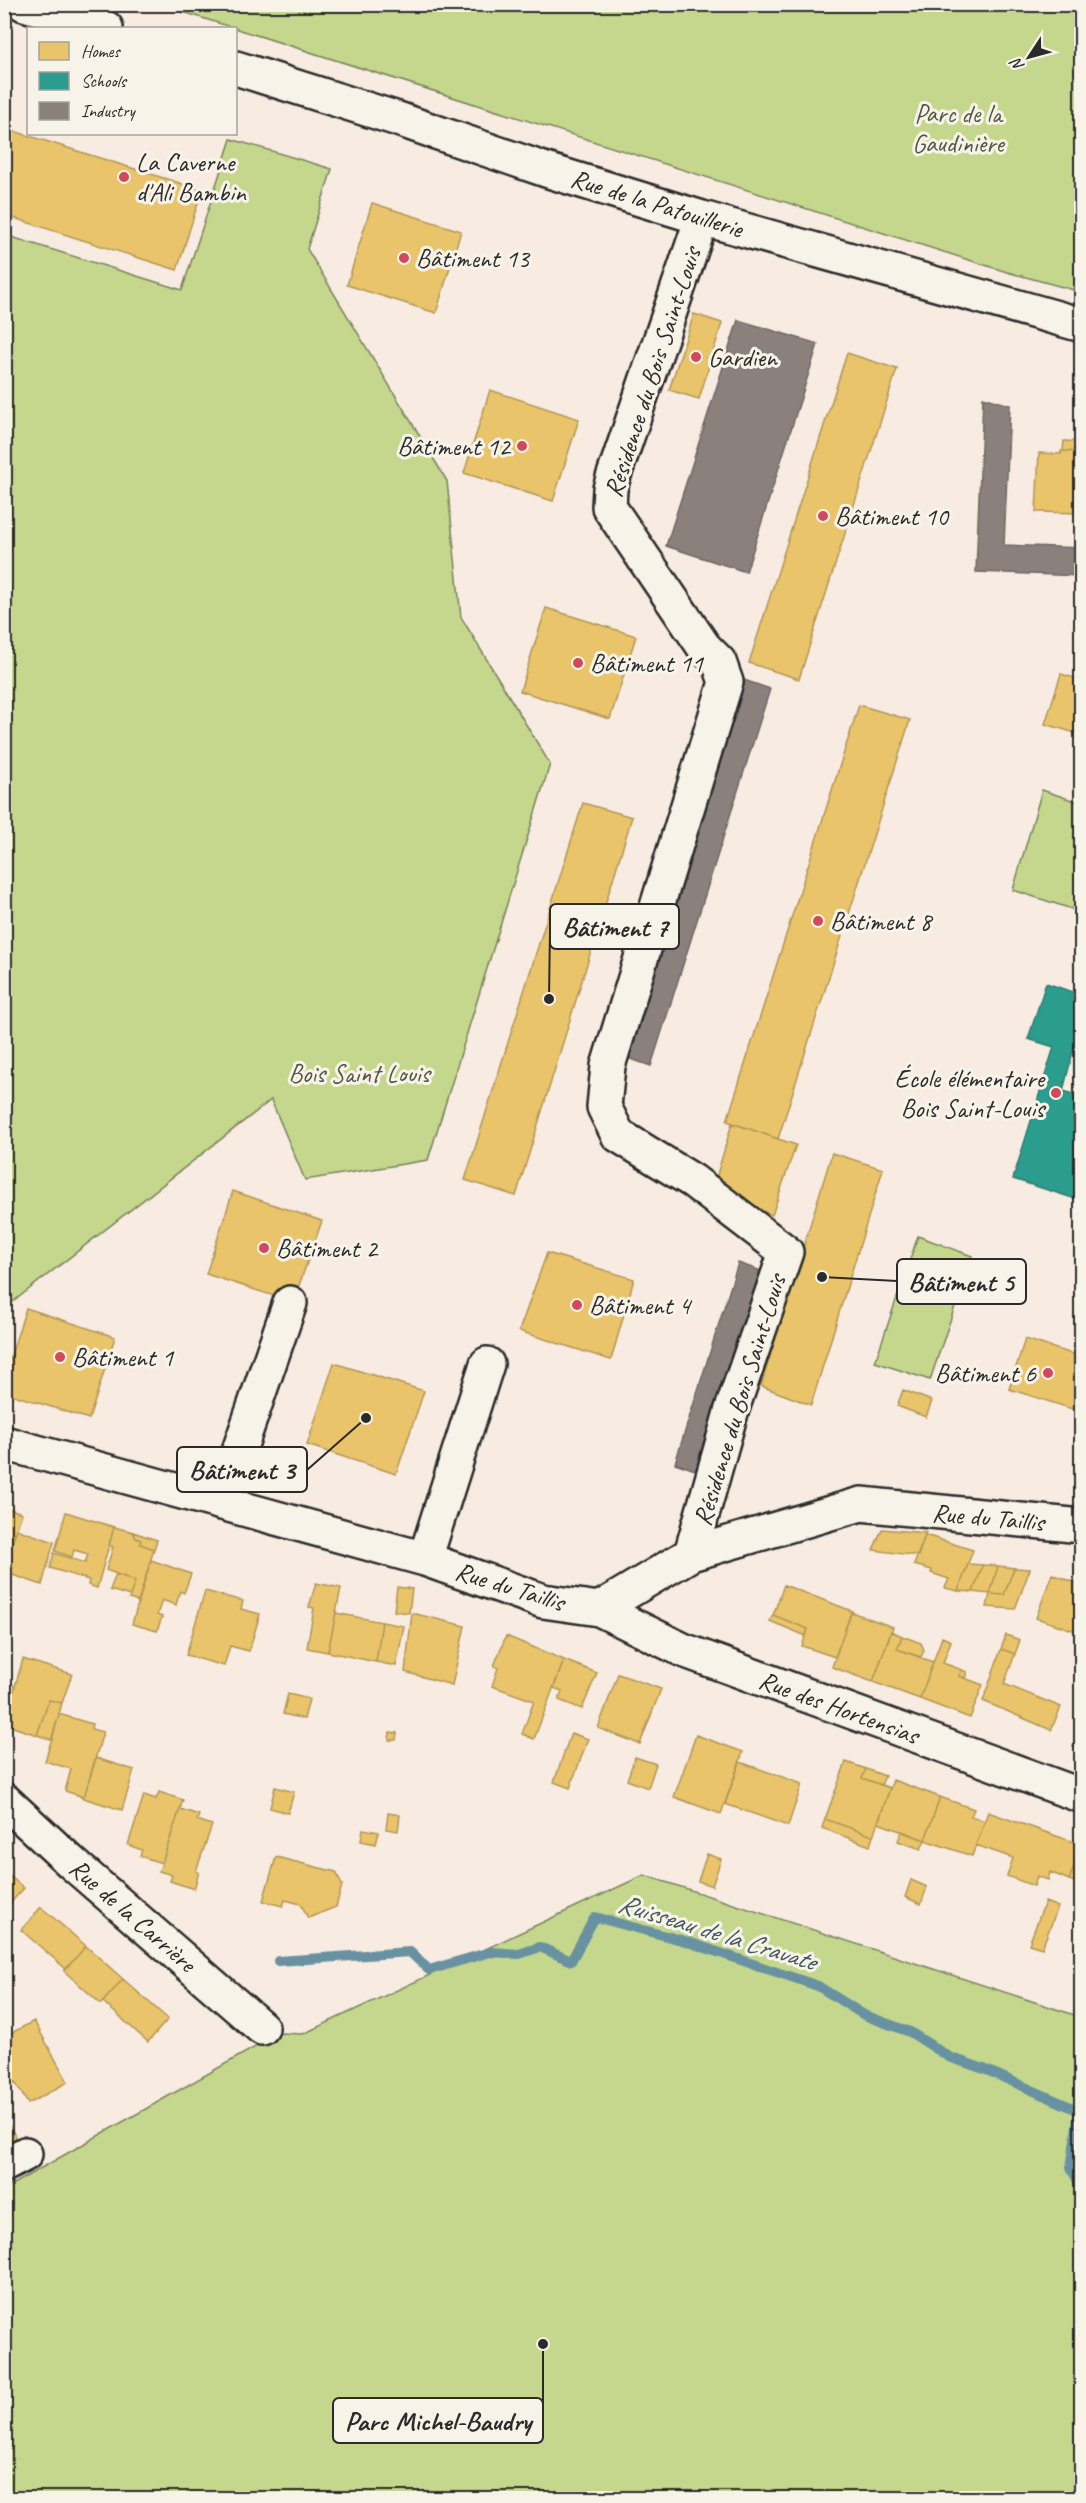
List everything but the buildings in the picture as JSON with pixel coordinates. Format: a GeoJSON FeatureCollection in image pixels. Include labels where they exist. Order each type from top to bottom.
{"type":"FeatureCollection","features":[{"type":"Feature","properties":{"kind":"street"},"geometry":{"type":"LineString","coordinates":[[24,4],[103,27]]}},
{"type":"Feature","properties":{"kind":"street","name":"Rue de la Patouillerie"},"geometry":{"type":"LineString","coordinates":[[237,68],[398,119],[546,170],[702,218],[1082,325]]}},
{"type":"Feature","properties":{"kind":"street","name":"Résidence du Bois Saint-Louis"},"geometry":{"type":"LineString","coordinates":[[691,1554],[732,1409],[786,1252],[693,1181],[618,1135],[604,1107],[608,1066],[726,682],[719,662],[704,647],[609,507],[609,489],[702,218]]}},
{"type":"Feature","properties":{"kind":"street"},"geometry":{"type":"LineString","coordinates":[[221,1503],[290,1303]]}},
{"type":"Feature","properties":{"kind":"street"},"geometry":{"type":"LineString","coordinates":[[425,1559],[487,1364]]}},
{"type":"Feature","properties":{"kind":"street","name":"Rue du Taillis"},"geometry":{"type":"LineString","coordinates":[[4,1443],[425,1559],[543,1601],[599,1609],[691,1554],[861,1504],[1082,1526]]}},
{"type":"Feature","properties":{"kind":"street","name":"Rue des Hortensias"},"geometry":{"type":"LineString","coordinates":[[599,1609],[683,1650],[1082,1796]]}},
{"type":"Feature","properties":{"kind":"street","name":"Rue de la Carrière"},"geometry":{"type":"LineString","coordinates":[[4,1800],[72,1863],[262,2028]]}},
{"type":"Feature","properties":{"kind":"green space","name":"Parc de la Gaudinière"},"geometry":{"type":"Polygon","coordinates":[[[161,5],[1081,5],[1081,292],[1007,272],[237,29],[237,27],[161,5]]]}},
{"type":"Feature","properties":{"kind":"green space","name":"Bois Saint Louis"},"geometry":{"type":"Polygon","coordinates":[[[231,139],[332,169],[307,249],[447,481],[461,617],[550,764],[428,1160],[305,1180],[271,1100],[5,1308],[5,235],[182,290],[231,139]]]}},
{"type":"Feature","properties":{"kind":"green space"},"geometry":{"type":"Polygon","coordinates":[[[1042,790],[1081,803],[1081,912],[1013,890],[1042,790]]]}},
{"type":"Feature","properties":{"kind":"green space"},"geometry":{"type":"Polygon","coordinates":[[[918,1236],[972,1256],[930,1380],[875,1362],[918,1236]]]}},
{"type":"Feature","properties":{"kind":"green space"},"geometry":{"type":"Polygon","coordinates":[[[644,1875],[1081,2017],[1081,2498],[5,2498],[4,2189],[280,2033],[303,2034],[644,1875]]]}},
{"type":"Feature","properties":{"kind":"waterway","name":"Ruisseau de la Cravate"},"geometry":{"type":"LineString","coordinates":[[278,1961],[410,1952],[429,1970],[490,1952],[519,1954],[540,1947],[571,1961],[595,1917],[685,1941],[818,1986],[864,2015],[910,2032],[949,2057],[984,2069],[1082,2112]]}},
{"type":"Feature","properties":{"kind":"waterway"},"geometry":{"type":"LineString","coordinates":[[1079,2112],[1071,2168],[1082,2188]]}},
{"type":"Feature","properties":{"kind":"waterway"},"geometry":{"type":"LineString","coordinates":[[1082,2251],[1082,2261]]}},
{"type":"Feature","properties":{"kind":"place","name":"La Caverne d'Ali Bambin"},"geometry":{"type":"Point","coordinates":[124,177]}},
{"type":"Feature","properties":{"kind":"place","name":"Bâtiment 13"},"geometry":{"type":"Point","coordinates":[404,258]}},
{"type":"Feature","properties":{"kind":"place","name":"Gardien"},"geometry":{"type":"Point","coordinates":[696,357]}},
{"type":"Feature","properties":{"kind":"place","name":"Bâtiment 12"},"geometry":{"type":"Point","coordinates":[522,446]}},
{"type":"Feature","properties":{"kind":"place","name":"Bâtiment 10"},"geometry":{"type":"Point","coordinates":[823,516]}},
{"type":"Feature","properties":{"kind":"place","name":"Bâtiment 11"},"geometry":{"type":"Point","coordinates":[578,663]}},
{"type":"Feature","properties":{"kind":"place","name":"Bâtiment 8"},"geometry":{"type":"Point","coordinates":[818,921]}},
{"type":"Feature","properties":{"kind":"place","name":"Bâtiment 7"},"geometry":{"type":"Point","coordinates":[549,999]}},
{"type":"Feature","properties":{"kind":"place","name":"École élémentaire Bois Saint-Louis"},"geometry":{"type":"Point","coordinates":[1056,1093]}},
{"type":"Feature","properties":{"kind":"place","name":"Bâtiment 2"},"geometry":{"type":"Point","coordinates":[264,1248]}},
{"type":"Feature","properties":{"kind":"place","name":"Bâtiment 5"},"geometry":{"type":"Point","coordinates":[822,1277]}},
{"type":"Feature","properties":{"kind":"place","name":"Bâtiment 4"},"geometry":{"type":"Point","coordinates":[577,1305]}},
{"type":"Feature","properties":{"kind":"place","name":"Bâtiment 1"},"geometry":{"type":"Point","coordinates":[60,1357]}},
{"type":"Feature","properties":{"kind":"place","name":"Bâtiment 6"},"geometry":{"type":"Point","coordinates":[1048,1373]}},
{"type":"Feature","properties":{"kind":"place","name":"Bâtiment 3"},"geometry":{"type":"Point","coordinates":[366,1418]}},
{"type":"Feature","properties":{"kind":"place","name":"Parc Michel-Baudry"},"geometry":{"type":"Point","coordinates":[543,2344]}}]}
